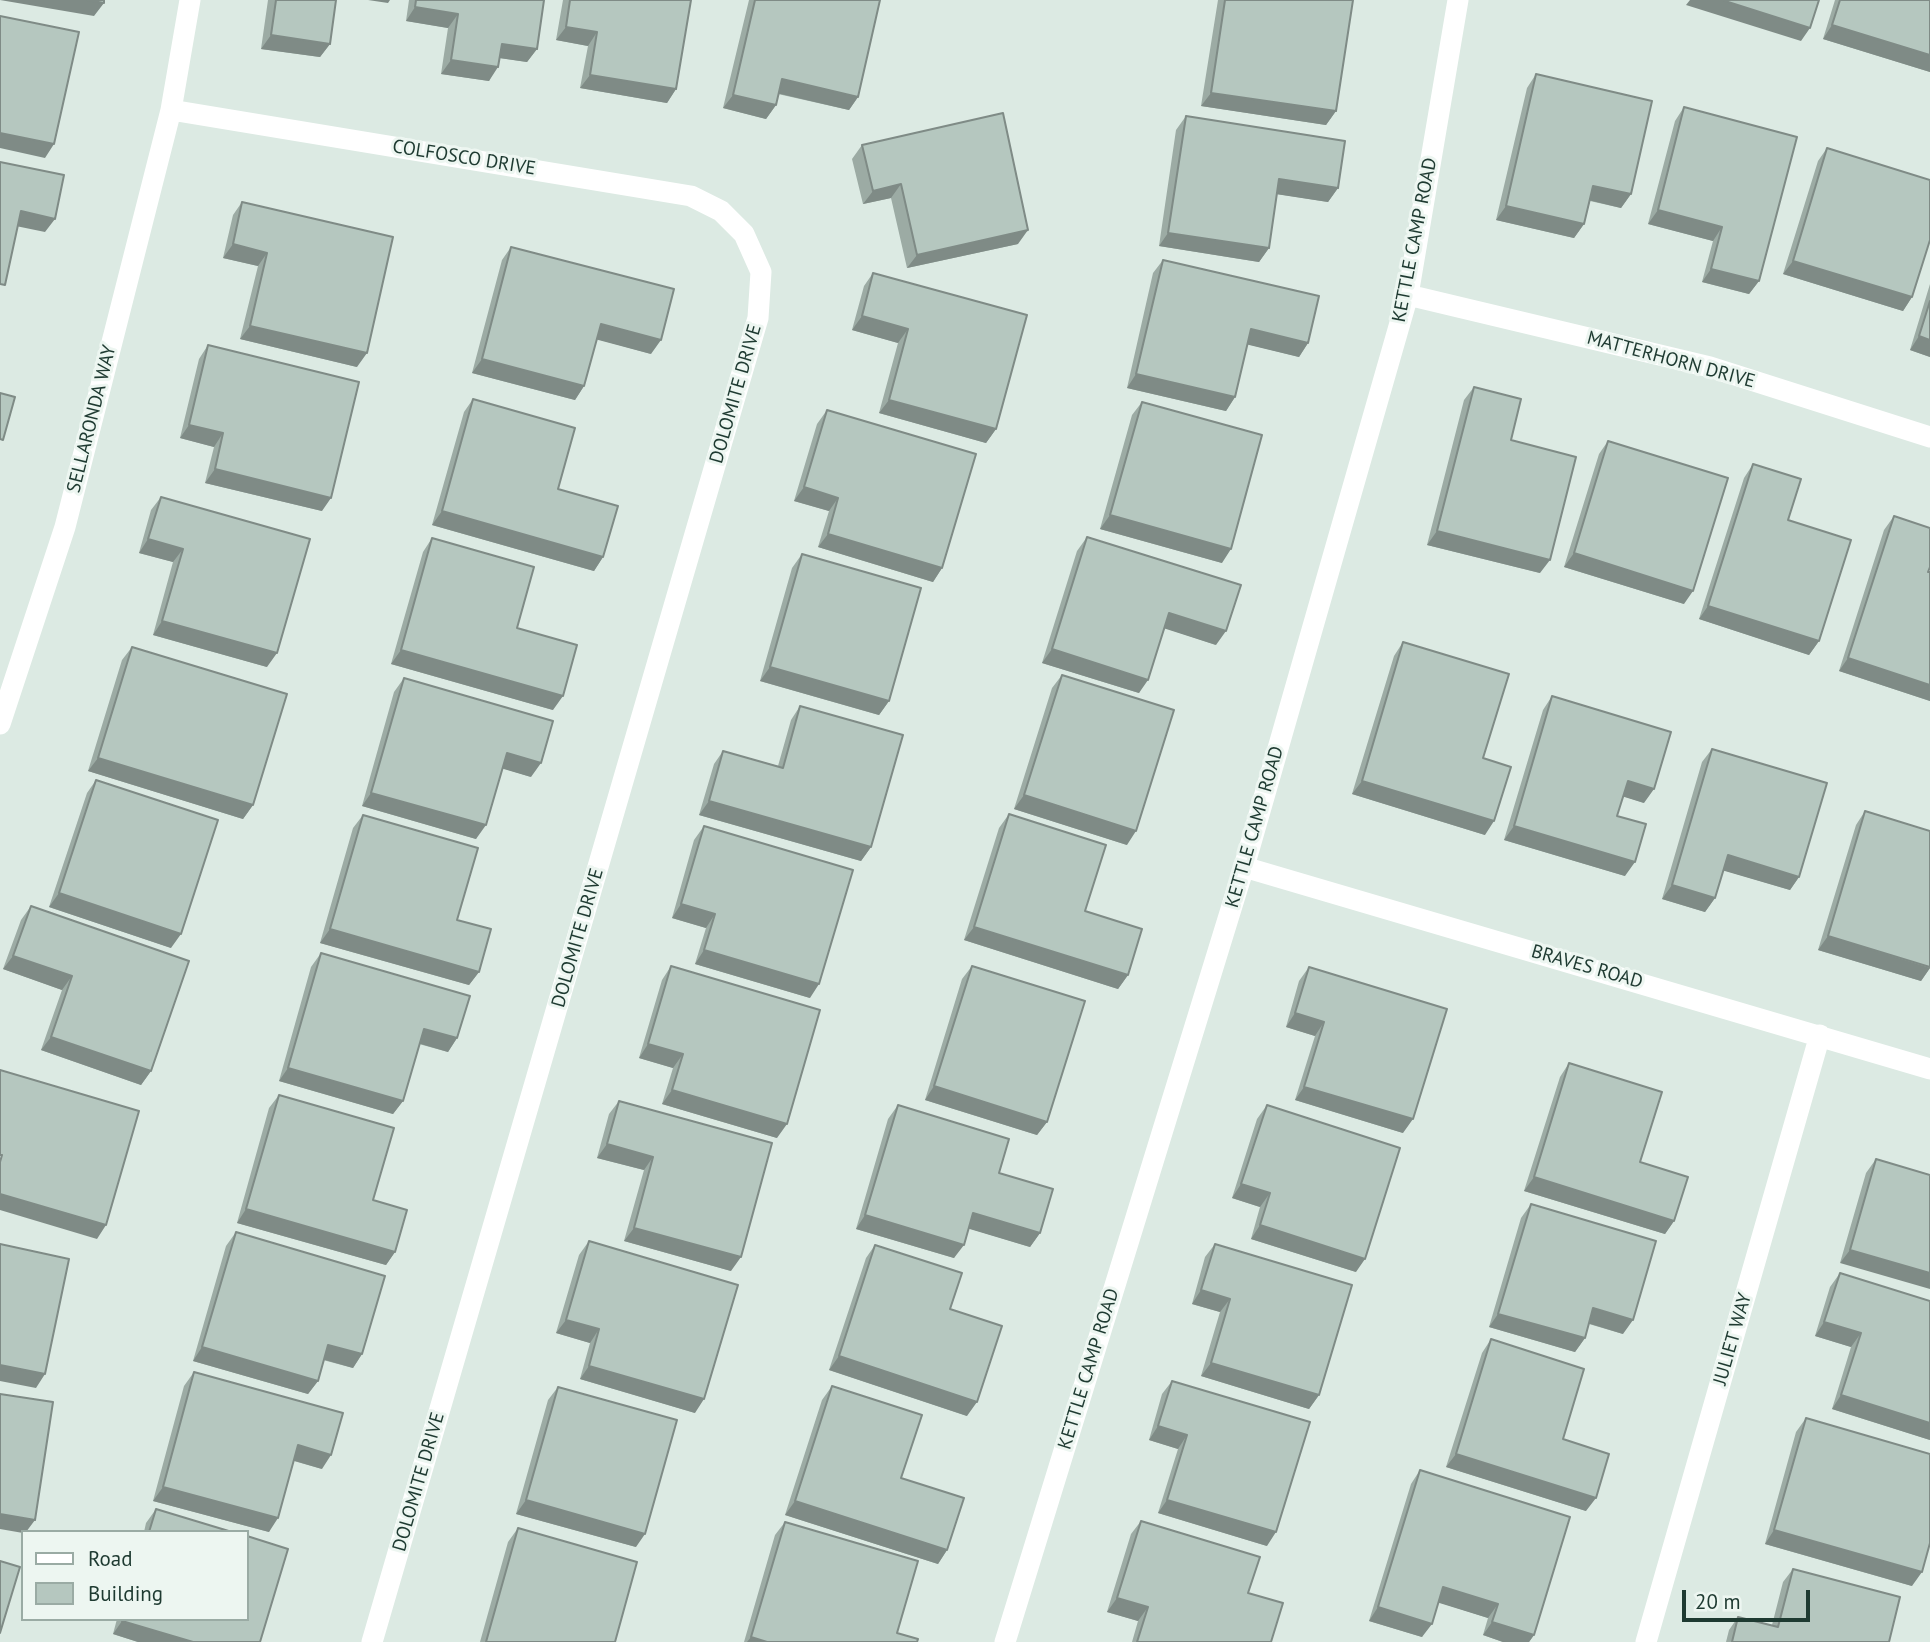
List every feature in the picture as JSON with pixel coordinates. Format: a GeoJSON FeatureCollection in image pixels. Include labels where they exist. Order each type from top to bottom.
{"type":"FeatureCollection","features":[{"type":"Feature","properties":{"kind":"street","name":"SELLARONDA WAY"},"geometry":{"type":"LineString","coordinates":[[0,724],[65,527],[171,110],[190,0]]}},
{"type":"Feature","properties":{"kind":"street","name":"KETTLE CAMP ROAD"},"geometry":{"type":"LineString","coordinates":[[1005,1642],[1244,867],[1408,295],[1458,0]]}},
{"type":"Feature","properties":{"kind":"street","name":"COLFOSCO DRIVE"},"geometry":{"type":"LineString","coordinates":[[171,110],[681,194],[715,207],[728,216],[744,234]]}},
{"type":"Feature","properties":{"kind":"street","name":"DOLOMITE DRIVE"},"geometry":{"type":"LineString","coordinates":[[372,1642],[758,318],[761,272],[744,234]]}},
{"type":"Feature","properties":{"kind":"street","name":"MATTERHORN DRIVE"},"geometry":{"type":"LineString","coordinates":[[1408,295],[1710,367],[1930,437]]}},
{"type":"Feature","properties":{"kind":"street","name":"BRAVES ROAD"},"geometry":{"type":"LineString","coordinates":[[1244,867],[1930,1069]]}},
{"type":"Feature","properties":{"kind":"street","name":"JULIET WAY"},"geometry":{"type":"LineString","coordinates":[[1646,1642],[1820,1035]]}},
{"type":"Feature","properties":{"kind":"building"},"geometry":{"type":"Polygon","coordinates":[[[276,0],[336,0],[330,44],[271,35],[276,0]]]}},
{"type":"Feature","properties":{"kind":"building"},"geometry":{"type":"Polygon","coordinates":[[[416,0],[544,0],[537,49],[502,44],[498,67],[451,60],[458,14],[415,7],[416,0]]]}},
{"type":"Feature","properties":{"kind":"building"},"geometry":{"type":"Polygon","coordinates":[[[570,0],[691,0],[676,89],[590,75],[597,32],[566,27],[570,0]]]}},
{"type":"Feature","properties":{"kind":"building"},"geometry":{"type":"Polygon","coordinates":[[[755,0],[880,0],[858,97],[782,79],[776,105],[733,95],[755,0]]]}},
{"type":"Feature","properties":{"kind":"building"},"geometry":{"type":"Polygon","coordinates":[[[1225,0],[1353,0],[1336,111],[1211,93],[1225,0]]]}},
{"type":"Feature","properties":{"kind":"building"},"geometry":{"type":"Polygon","coordinates":[[[1722,0],[1819,0],[1810,28],[1722,0]]]}},
{"type":"Feature","properties":{"kind":"building"},"geometry":{"type":"Polygon","coordinates":[[[1840,0],[1930,0],[1930,55],[1832,25],[1840,0]]]}},
{"type":"Feature","properties":{"kind":"building"},"geometry":{"type":"Polygon","coordinates":[[[0,16],[79,32],[54,144],[0,133],[0,16]]]}},
{"type":"Feature","properties":{"kind":"building"},"geometry":{"type":"Polygon","coordinates":[[[1536,74],[1652,101],[1631,194],[1593,186],[1584,224],[1506,206],[1536,74]]]}},
{"type":"Feature","properties":{"kind":"building"},"geometry":{"type":"Polygon","coordinates":[[[1684,107],[1797,137],[1759,281],[1711,269],[1722,227],[1658,210],[1684,107]]]}},
{"type":"Feature","properties":{"kind":"building"},"geometry":{"type":"Polygon","coordinates":[[[1003,113],[1028,230],[917,255],[901,184],[873,191],[862,145],[1003,113]]]}},
{"type":"Feature","properties":{"kind":"building"},"geometry":{"type":"Polygon","coordinates":[[[1186,116],[1345,141],[1338,188],[1279,179],[1269,248],[1168,233],[1186,116]]]}},
{"type":"Feature","properties":{"kind":"building"},"geometry":{"type":"Polygon","coordinates":[[[1827,148],[1930,180],[1930,240],[1912,297],[1793,261],[1827,148]]]}},
{"type":"Feature","properties":{"kind":"building"},"geometry":{"type":"Polygon","coordinates":[[[0,162],[64,175],[55,219],[21,211],[5,285],[0,284],[0,162]]]}},
{"type":"Feature","properties":{"kind":"building"},"geometry":{"type":"Polygon","coordinates":[[[242,202],[393,237],[367,353],[250,326],[267,253],[233,244],[242,202]]]}},
{"type":"Feature","properties":{"kind":"building"},"geometry":{"type":"Polygon","coordinates":[[[511,247],[674,289],[661,340],[601,324],[584,386],[482,359],[511,247]]]}},
{"type":"Feature","properties":{"kind":"building"},"geometry":{"type":"Polygon","coordinates":[[[1163,260],[1319,296],[1308,343],[1251,329],[1235,397],[1136,374],[1163,260]]]}},
{"type":"Feature","properties":{"kind":"building"},"geometry":{"type":"Polygon","coordinates":[[[873,273],[1027,315],[996,429],[889,400],[908,329],[862,316],[873,273]]]}},
{"type":"Feature","properties":{"kind":"building"},"geometry":{"type":"Polygon","coordinates":[[[1930,301],[1930,340],[1919,336],[1930,301]]]}},
{"type":"Feature","properties":{"kind":"building"},"geometry":{"type":"Polygon","coordinates":[[[208,345],[359,382],[331,498],[215,469],[223,433],[189,425],[208,345]]]}},
{"type":"Feature","properties":{"kind":"building"},"geometry":{"type":"Polygon","coordinates":[[[1474,387],[1521,399],[1511,440],[1576,457],[1550,560],[1437,531],[1474,387]]]}},
{"type":"Feature","properties":{"kind":"building"},"geometry":{"type":"Polygon","coordinates":[[[0,393],[15,397],[3,440],[0,439],[0,393]]]}},
{"type":"Feature","properties":{"kind":"building"},"geometry":{"type":"Polygon","coordinates":[[[473,399],[575,428],[558,489],[618,506],[603,557],[442,511],[473,399]]]}},
{"type":"Feature","properties":{"kind":"building"},"geometry":{"type":"Polygon","coordinates":[[[1142,402],[1262,435],[1231,549],[1110,515],[1142,402]]]}},
{"type":"Feature","properties":{"kind":"building"},"geometry":{"type":"Polygon","coordinates":[[[827,410],[976,454],[942,568],[828,534],[838,498],[804,487],[827,410]]]}},
{"type":"Feature","properties":{"kind":"building"},"geometry":{"type":"Polygon","coordinates":[[[1608,441],[1728,478],[1693,591],[1574,553],[1608,441]]]}},
{"type":"Feature","properties":{"kind":"building"},"geometry":{"type":"Polygon","coordinates":[[[1753,464],[1801,479],[1788,520],[1851,540],[1819,641],[1708,606],[1753,464]]]}},
{"type":"Feature","properties":{"kind":"building"},"geometry":{"type":"Polygon","coordinates":[[[161,497],[310,539],[277,653],[162,621],[183,549],[148,539],[161,497]]]}},
{"type":"Feature","properties":{"kind":"building"},"geometry":{"type":"Polygon","coordinates":[[[1894,516],[1930,528],[1930,685],[1848,658],[1894,516]]]}},
{"type":"Feature","properties":{"kind":"building"},"geometry":{"type":"Polygon","coordinates":[[[1087,537],[1241,585],[1226,631],[1169,613],[1148,680],[1052,649],[1087,537]]]}},
{"type":"Feature","properties":{"kind":"building"},"geometry":{"type":"Polygon","coordinates":[[[432,538],[534,567],[517,628],[577,645],[563,696],[401,650],[432,538]]]}},
{"type":"Feature","properties":{"kind":"building"},"geometry":{"type":"Polygon","coordinates":[[[802,554],[921,588],[889,701],[770,667],[802,554]]]}},
{"type":"Feature","properties":{"kind":"building"},"geometry":{"type":"Polygon","coordinates":[[[1403,642],[1509,674],[1483,758],[1511,767],[1494,821],[1362,781],[1403,642]]]}},
{"type":"Feature","properties":{"kind":"building"},"geometry":{"type":"Polygon","coordinates":[[[132,647],[287,694],[253,805],[98,758],[132,647]]]}},
{"type":"Feature","properties":{"kind":"building"},"geometry":{"type":"Polygon","coordinates":[[[1062,675],[1174,710],[1136,831],[1024,795],[1062,675]]]}},
{"type":"Feature","properties":{"kind":"building"},"geometry":{"type":"Polygon","coordinates":[[[404,678],[553,721],[541,763],[507,753],[486,825],[371,793],[404,678]]]}},
{"type":"Feature","properties":{"kind":"building"},"geometry":{"type":"Polygon","coordinates":[[[1552,696],[1671,732],[1654,789],[1628,781],[1617,816],[1646,824],[1635,862],[1514,826],[1552,696]]]}},
{"type":"Feature","properties":{"kind":"building"},"geometry":{"type":"Polygon","coordinates":[[[800,706],[903,735],[871,847],[709,801],[723,751],[783,768],[800,706]]]}},
{"type":"Feature","properties":{"kind":"building"},"geometry":{"type":"Polygon","coordinates":[[[1712,749],[1827,783],[1799,877],[1728,855],[1715,898],[1672,885],[1712,749]]]}},
{"type":"Feature","properties":{"kind":"building"},"geometry":{"type":"Polygon","coordinates":[[[96,780],[218,820],[181,934],[59,893],[96,780]]]}},
{"type":"Feature","properties":{"kind":"building"},"geometry":{"type":"Polygon","coordinates":[[[1865,811],[1930,831],[1930,967],[1828,936],[1865,811]]]}},
{"type":"Feature","properties":{"kind":"building"},"geometry":{"type":"Polygon","coordinates":[[[1009,814],[1106,845],[1085,911],[1142,929],[1128,975],[974,927],[1009,814]]]}},
{"type":"Feature","properties":{"kind":"building"},"geometry":{"type":"Polygon","coordinates":[[[363,815],[478,848],[457,920],[491,929],[479,972],[330,929],[363,815]]]}},
{"type":"Feature","properties":{"kind":"building"},"geometry":{"type":"Polygon","coordinates":[[[704,826],[853,870],[819,984],[704,950],[715,914],[681,904],[704,826]]]}},
{"type":"Feature","properties":{"kind":"building"},"geometry":{"type":"Polygon","coordinates":[[[31,906],[189,961],[151,1071],[51,1037],[72,976],[13,956],[31,906]]]}},
{"type":"Feature","properties":{"kind":"building"},"geometry":{"type":"Polygon","coordinates":[[[321,953],[470,996],[457,1038],[424,1029],[403,1101],[288,1068],[321,953]]]}},
{"type":"Feature","properties":{"kind":"building"},"geometry":{"type":"Polygon","coordinates":[[[671,966],[820,1010],[787,1124],[672,1090],[683,1054],[648,1044],[671,966]]]}},
{"type":"Feature","properties":{"kind":"building"},"geometry":{"type":"Polygon","coordinates":[[[972,966],[1085,1001],[1047,1122],[934,1086],[972,966]]]}},
{"type":"Feature","properties":{"kind":"building"},"geometry":{"type":"Polygon","coordinates":[[[1309,967],[1447,1009],[1413,1119],[1304,1087],[1324,1022],[1295,1013],[1309,967]]]}},
{"type":"Feature","properties":{"kind":"building"},"geometry":{"type":"Polygon","coordinates":[[[1569,1063],[1662,1092],[1640,1162],[1688,1177],[1674,1221],[1534,1177],[1569,1063]]]}},
{"type":"Feature","properties":{"kind":"building"},"geometry":{"type":"Polygon","coordinates":[[[0,1070],[139,1111],[106,1225],[0,1194],[0,1070]]]}},
{"type":"Feature","properties":{"kind":"building"},"geometry":{"type":"Polygon","coordinates":[[[279,1095],[394,1128],[373,1200],[407,1210],[395,1252],[246,1209],[279,1095]]]}},
{"type":"Feature","properties":{"kind":"building"},"geometry":{"type":"Polygon","coordinates":[[[619,1101],[772,1143],[741,1257],[634,1228],[653,1157],[607,1144],[619,1101]]]}},
{"type":"Feature","properties":{"kind":"building"},"geometry":{"type":"Polygon","coordinates":[[[898,1105],[1009,1139],[999,1173],[1053,1189],[1040,1233],[973,1213],[964,1245],[865,1215],[898,1105]]]}},
{"type":"Feature","properties":{"kind":"building"},"geometry":{"type":"Polygon","coordinates":[[[1267,1105],[1400,1148],[1365,1259],[1260,1225],[1270,1193],[1241,1184],[1267,1105]]]}},
{"type":"Feature","properties":{"kind":"building"},"geometry":{"type":"Polygon","coordinates":[[[1876,1159],[1930,1175],[1930,1273],[1850,1250],[1876,1159]]]}},
{"type":"Feature","properties":{"kind":"building"},"geometry":{"type":"Polygon","coordinates":[[[1531,1204],[1656,1241],[1633,1320],[1593,1308],[1585,1338],[1498,1314],[1531,1204]]]}},
{"type":"Feature","properties":{"kind":"building"},"geometry":{"type":"Polygon","coordinates":[[[236,1232],[385,1276],[362,1354],[328,1345],[318,1381],[202,1347],[236,1232]]]}},
{"type":"Feature","properties":{"kind":"building"},"geometry":{"type":"Polygon","coordinates":[[[589,1241],[738,1285],[704,1399],[589,1366],[599,1329],[566,1320],[589,1241]]]}},
{"type":"Feature","properties":{"kind":"building"},"geometry":{"type":"Polygon","coordinates":[[[0,1244],[69,1259],[45,1374],[0,1365],[0,1244]]]}},
{"type":"Feature","properties":{"kind":"building"},"geometry":{"type":"Polygon","coordinates":[[[1215,1244],[1352,1285],[1319,1395],[1211,1363],[1230,1299],[1201,1290],[1215,1244]]]}},
{"type":"Feature","properties":{"kind":"building"},"geometry":{"type":"Polygon","coordinates":[[[875,1245],[962,1273],[950,1309],[1002,1326],[977,1402],[839,1356],[875,1245]]]}},
{"type":"Feature","properties":{"kind":"building"},"geometry":{"type":"Polygon","coordinates":[[[1840,1273],[1930,1301],[1930,1423],[1841,1395],[1861,1333],[1824,1322],[1840,1273]]]}},
{"type":"Feature","properties":{"kind":"building"},"geometry":{"type":"Polygon","coordinates":[[[1491,1339],[1584,1369],[1563,1439],[1609,1454],[1596,1498],[1456,1454],[1491,1339]]]}},
{"type":"Feature","properties":{"kind":"building"},"geometry":{"type":"Polygon","coordinates":[[[194,1372],[343,1413],[331,1455],[298,1445],[278,1518],[163,1487],[194,1372]]]}},
{"type":"Feature","properties":{"kind":"building"},"geometry":{"type":"Polygon","coordinates":[[[1172,1381],[1310,1422],[1276,1532],[1167,1500],[1187,1435],[1158,1426],[1172,1381]]]}},
{"type":"Feature","properties":{"kind":"building"},"geometry":{"type":"Polygon","coordinates":[[[832,1386],[922,1415],[901,1478],[964,1498],[947,1550],[795,1501],[832,1386]]]}},
{"type":"Feature","properties":{"kind":"building"},"geometry":{"type":"Polygon","coordinates":[[[558,1387],[677,1420],[645,1534],[526,1500],[558,1387]]]}},
{"type":"Feature","properties":{"kind":"building"},"geometry":{"type":"Polygon","coordinates":[[[0,1394],[53,1402],[35,1520],[0,1514],[0,1394]]]}},
{"type":"Feature","properties":{"kind":"building"},"geometry":{"type":"Polygon","coordinates":[[[1806,1418],[1930,1454],[1930,1543],[1922,1572],[1774,1530],[1806,1418]]]}},
{"type":"Feature","properties":{"kind":"building"},"geometry":{"type":"Polygon","coordinates":[[[1420,1470],[1570,1517],[1534,1635],[1492,1622],[1498,1604],[1443,1587],[1432,1624],[1378,1607],[1420,1470]]]}},
{"type":"Feature","properties":{"kind":"building"},"geometry":{"type":"Polygon","coordinates":[[[156,1509],[225,1530],[150,1530],[156,1509]]]}},
{"type":"Feature","properties":{"kind":"building"},"geometry":{"type":"Polygon","coordinates":[[[1141,1521],[1260,1557],[1248,1593],[1283,1603],[1271,1642],[1137,1642],[1148,1607],[1117,1598],[1141,1521]]]}},
{"type":"Feature","properties":{"kind":"building"},"geometry":{"type":"Polygon","coordinates":[[[785,1522],[918,1561],[897,1633],[918,1639],[917,1642],[767,1642],[751,1637],[785,1522]]]}},
{"type":"Feature","properties":{"kind":"building"},"geometry":{"type":"Polygon","coordinates":[[[518,1528],[637,1562],[615,1642],[486,1642],[518,1528]]]}},
{"type":"Feature","properties":{"kind":"building"},"geometry":{"type":"Polygon","coordinates":[[[248,1536],[288,1549],[260,1642],[193,1642],[122,1621],[248,1621],[248,1536]]]}},
{"type":"Feature","properties":{"kind":"building"},"geometry":{"type":"Polygon","coordinates":[[[0,1561],[20,1567],[0,1633],[0,1561]]]}},
{"type":"Feature","properties":{"kind":"building"},"geometry":{"type":"Polygon","coordinates":[[[1793,1569],[1900,1597],[1889,1642],[1732,1642],[1738,1617],[1778,1627],[1793,1569]]]}}]}
